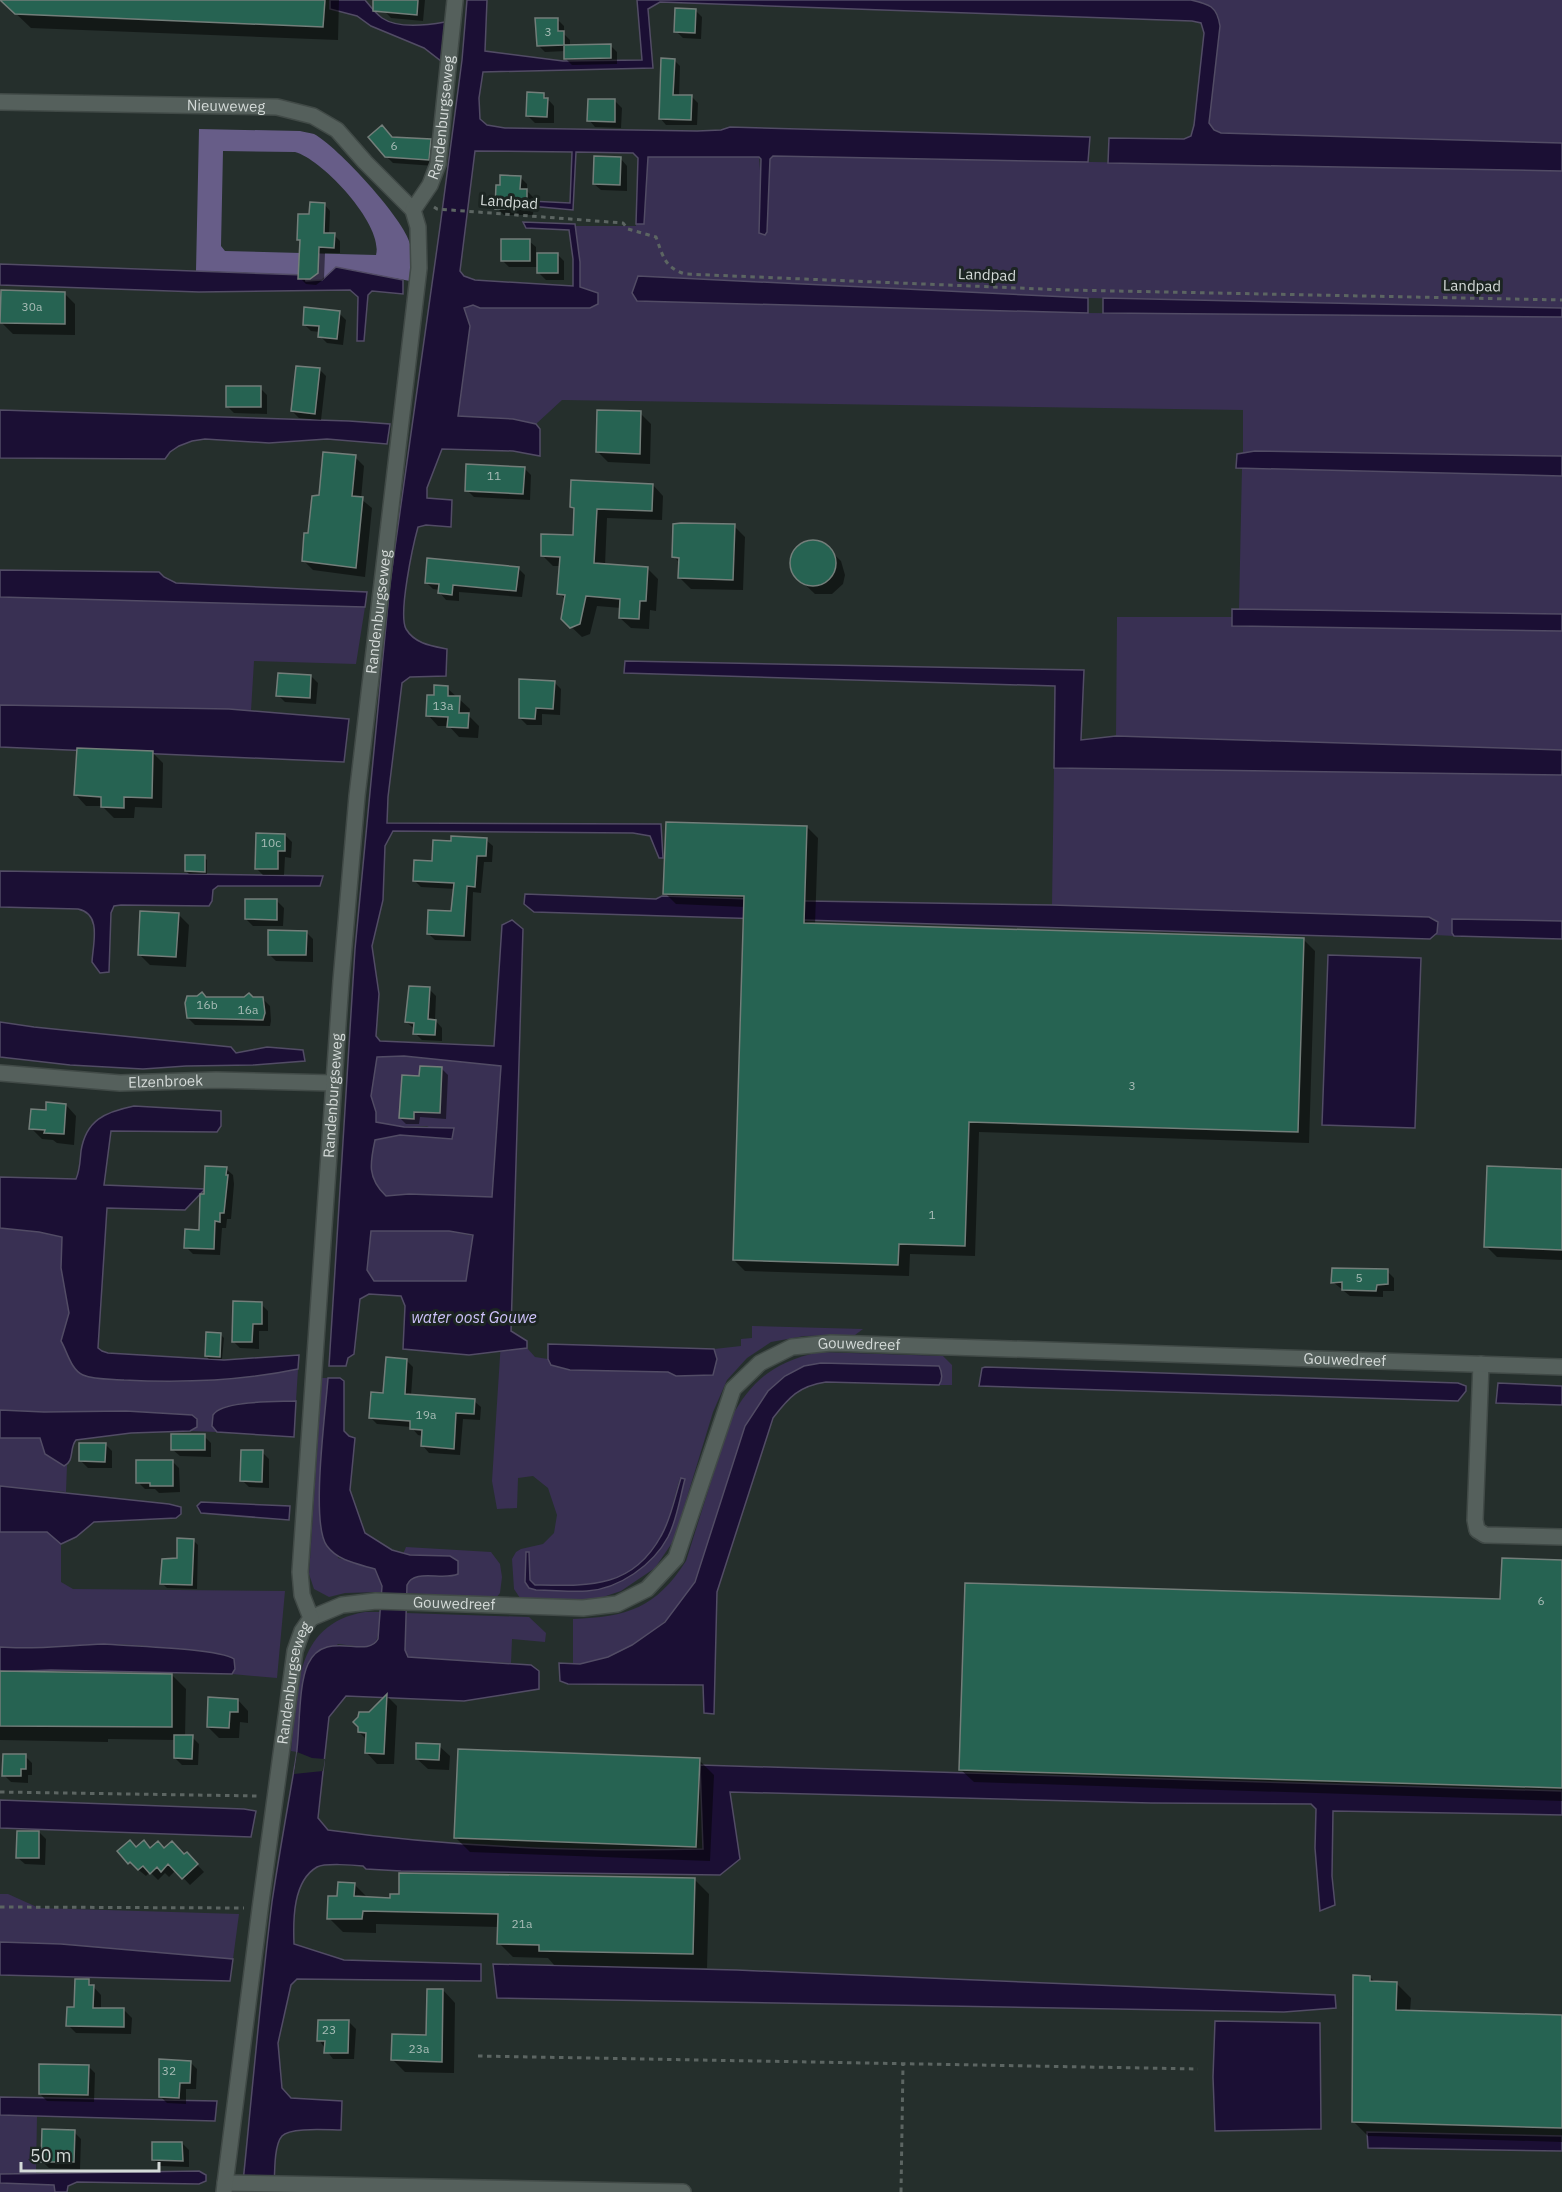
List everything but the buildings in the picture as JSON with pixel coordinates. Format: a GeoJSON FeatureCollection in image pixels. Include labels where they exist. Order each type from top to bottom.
{"type":"FeatureCollection","features":[{"type":"Feature","properties":{"kind":"street","name":"Randenburgseweg"},"geometry":{"type":"LineString","coordinates":[[228,2186],[260,1909],[295,1651],[302,1631],[311,1618],[302,1595],[300,1572],[333,1083],[357,796],[419,268],[418,227],[413,210],[430,185],[438,164],[455,0]]}},
{"type":"Feature","properties":{"kind":"street","name":"Nieuweweg"},"geometry":{"type":"LineString","coordinates":[[0,102],[278,107],[313,116],[337,130],[385,184],[413,210]]}},
{"type":"Feature","properties":{"kind":"street","name":"Elzenbroek"},"geometry":{"type":"LineString","coordinates":[[0,1073],[120,1083],[216,1080],[333,1083]]}},
{"type":"Feature","properties":{"kind":"street","name":"Gouwedreef"},"geometry":{"type":"LineString","coordinates":[[311,1618],[342,1605],[376,1601],[583,1608],[617,1604],[648,1589],[676,1558],[733,1389],[760,1363],[792,1347],[831,1343],[1562,1367]]}},
{"type":"Feature","properties":{"kind":"street"},"geometry":{"type":"LineString","coordinates":[[1481,1364],[1475,1520],[1477,1530],[1485,1535],[1562,1537]]}},
{"type":"Feature","properties":{"kind":"street"},"geometry":{"type":"LineString","coordinates":[[228,2186],[683,2192]]}},
{"type":"Feature","properties":{"kind":"path","name":"Landpad"},"geometry":{"type":"LineString","coordinates":[[436,209],[617,221],[623,223],[628,229],[656,237],[665,260],[672,270],[685,274],[1066,290],[1562,300]]}},
{"type":"Feature","properties":{"kind":"path"},"geometry":{"type":"LineString","coordinates":[[0,1792],[275,1796]]}},
{"type":"Feature","properties":{"kind":"path"},"geometry":{"type":"LineString","coordinates":[[0,1907],[260,1909]]}},
{"type":"Feature","properties":{"kind":"path"},"geometry":{"type":"LineString","coordinates":[[478,2056],[1198,2069]]}},
{"type":"Feature","properties":{"kind":"path"},"geometry":{"type":"LineString","coordinates":[[901,2192],[903,2065]]}},
{"type":"Feature","properties":{"kind":"shaded area"},"geometry":{"type":"Polygon","coordinates":[[[1191,0],[1562,0],[1562,143],[1221,133],[1214,130],[1209,123],[1219,19],[1211,7],[1191,0]]]}},
{"type":"Feature","properties":{"kind":"shaded area"},"geometry":{"type":"Polygon","coordinates":[[[199,129],[300,131],[314,134],[325,141],[369,184],[396,218],[411,249],[410,281],[394,278],[306,281],[303,275],[196,271],[199,129]],[[223,151],[221,246],[225,251],[376,255],[376,242],[371,227],[349,195],[320,167],[307,157],[295,152],[223,151]]]}},
{"type":"Feature","properties":{"kind":"shaded area"},"geometry":{"type":"Polygon","coordinates":[[[773,156],[1562,171],[1562,308],[1088,298],[638,276],[632,293],[637,301],[1088,313],[1562,317],[1562,456],[1255,451],[1243,453],[1243,410],[562,400],[536,424],[513,419],[458,416],[470,326],[464,308],[473,305],[480,308],[590,308],[597,304],[586,289],[580,287],[580,262],[575,226],[644,224],[647,157],[759,157],[765,235],[770,159],[773,156]]]}},
{"type":"Feature","properties":{"kind":"shaded area"},"geometry":{"type":"Polygon","coordinates":[[[1242,468],[1562,476],[1562,614],[1239,609],[1242,468]]]}},
{"type":"Feature","properties":{"kind":"shaded area"},"geometry":{"type":"Polygon","coordinates":[[[0,597],[365,607],[356,664],[254,661],[251,711],[0,705],[0,597]]]}},
{"type":"Feature","properties":{"kind":"shaded area"},"geometry":{"type":"Polygon","coordinates":[[[1117,617],[1232,617],[1232,626],[1562,631],[1562,750],[1116,736],[1117,617]]]}},
{"type":"Feature","properties":{"kind":"shaded area"},"geometry":{"type":"Polygon","coordinates":[[[1054,768],[1562,775],[1562,921],[1453,919],[1452,933],[1454,936],[1435,935],[1437,933],[1434,919],[1429,917],[1052,905],[1054,768]]]}},
{"type":"Feature","properties":{"kind":"shaded area"},"geometry":{"type":"Polygon","coordinates":[[[404,1056],[501,1066],[492,1197],[409,1194],[386,1196],[375,1183],[371,1164],[375,1140],[400,1135],[451,1139],[427,1126],[404,1127],[376,1123],[376,1112],[371,1096],[376,1057],[404,1056]]]}},
{"type":"Feature","properties":{"kind":"shaded area"},"geometry":{"type":"Polygon","coordinates":[[[0,1228],[62,1237],[61,1268],[69,1313],[61,1340],[72,1365],[79,1373],[103,1379],[190,1381],[233,1379],[298,1369],[296,1401],[250,1403],[212,1426],[217,1432],[190,1431],[197,1427],[197,1419],[192,1415],[126,1411],[0,1410],[0,1228]]]}},
{"type":"Feature","properties":{"kind":"shaded area"},"geometry":{"type":"Polygon","coordinates":[[[371,1230],[449,1231],[473,1236],[466,1281],[374,1281],[367,1270],[371,1230]]]}},
{"type":"Feature","properties":{"kind":"shaded area"},"geometry":{"type":"Polygon","coordinates":[[[752,1326],[863,1329],[855,1335],[804,1336],[771,1342],[747,1358],[727,1380],[713,1412],[674,1540],[655,1568],[621,1591],[600,1598],[581,1600],[520,1598],[514,1589],[512,1559],[521,1549],[543,1544],[554,1533],[557,1515],[548,1488],[533,1476],[518,1478],[517,1508],[497,1509],[492,1481],[501,1341],[527,1348],[535,1357],[548,1359],[551,1365],[570,1370],[668,1372],[676,1376],[713,1375],[717,1359],[714,1349],[741,1346],[741,1339],[752,1338],[752,1326]],[[680,1478],[670,1515],[661,1536],[649,1554],[636,1567],[607,1581],[573,1585],[535,1585],[530,1580],[529,1552],[529,1588],[607,1587],[631,1576],[669,1536],[680,1478]]]}},
{"type":"Feature","properties":{"kind":"shaded area"},"geometry":{"type":"Polygon","coordinates":[[[819,1352],[943,1356],[952,1365],[952,1385],[939,1385],[942,1376],[939,1366],[821,1363],[785,1376],[719,1511],[695,1580],[687,1595],[661,1625],[627,1649],[609,1657],[573,1664],[573,1619],[609,1616],[638,1607],[663,1590],[686,1561],[731,1418],[747,1393],[766,1374],[777,1367],[819,1352]]]}},
{"type":"Feature","properties":{"kind":"shaded area"},"geometry":{"type":"Polygon","coordinates":[[[322,1378],[328,1378],[319,1489],[338,1558],[375,1569],[382,1586],[381,1592],[345,1593],[329,1597],[314,1589],[309,1574],[322,1378]]]}},
{"type":"Feature","properties":{"kind":"shaded area"},"geometry":{"type":"Polygon","coordinates":[[[0,1438],[40,1438],[64,1466],[67,1465],[66,1492],[0,1486],[0,1438]]]}},
{"type":"Feature","properties":{"kind":"shaded area"},"geometry":{"type":"Polygon","coordinates":[[[0,1532],[48,1532],[61,1544],[61,1582],[73,1589],[285,1591],[277,1678],[232,1674],[235,1669],[154,1647],[115,1644],[38,1648],[0,1647],[0,1532]]]}},
{"type":"Feature","properties":{"kind":"shaded area"},"geometry":{"type":"Polygon","coordinates":[[[406,1547],[491,1552],[500,1564],[502,1577],[500,1593],[496,1598],[407,1593],[399,1564],[406,1547]]]}},
{"type":"Feature","properties":{"kind":"shaded area"},"geometry":{"type":"Polygon","coordinates":[[[365,1612],[381,1612],[378,1634],[373,1645],[338,1644],[304,1675],[297,1752],[291,1751],[298,1685],[311,1646],[324,1631],[341,1619],[365,1612]]]}},
{"type":"Feature","properties":{"kind":"shaded area"},"geometry":{"type":"Polygon","coordinates":[[[406,1613],[529,1617],[546,1633],[545,1642],[512,1639],[511,1663],[408,1657],[405,1650],[406,1613]]]}},
{"type":"Feature","properties":{"kind":"shaded area"},"geometry":{"type":"Polygon","coordinates":[[[0,1894],[8,1894],[39,1908],[239,1914],[233,1959],[61,1944],[0,1942],[0,1894]]]}},
{"type":"Feature","properties":{"kind":"shaded area"},"geometry":{"type":"Polygon","coordinates":[[[0,2115],[37,2116],[36,2173],[0,2174],[0,2115]]]}},
{"type":"Feature","properties":{"kind":"shaded area"},"geometry":{"type":"Polygon","coordinates":[[[0,2183],[55,2185],[55,2192],[0,2192],[0,2183]]]}},
{"type":"Feature","properties":{"kind":"water"},"geometry":{"type":"Polygon","coordinates":[[[330,0],[365,0],[380,16],[396,24],[422,25],[445,22],[441,61],[424,48],[371,26],[357,16],[330,9],[330,0]]]}},
{"type":"Feature","properties":{"kind":"water","name":"water oost Gouwe"},"geometry":{"type":"Polygon","coordinates":[[[467,0],[487,0],[485,51],[563,61],[642,60],[637,0],[1191,0],[1211,7],[1217,14],[1220,26],[1209,123],[1214,130],[1221,133],[1562,143],[1562,171],[1108,163],[1109,138],[1184,139],[1191,136],[1204,33],[1201,23],[1192,21],[660,2],[648,9],[653,68],[483,72],[479,98],[480,119],[487,125],[505,128],[697,131],[721,130],[730,127],[1090,137],[1088,162],[773,156],[770,159],[765,235],[759,233],[761,159],[759,157],[648,157],[644,224],[636,224],[638,158],[633,153],[576,152],[573,210],[530,206],[530,201],[570,203],[572,152],[475,151],[460,271],[464,276],[475,280],[573,286],[573,259],[569,230],[526,228],[523,222],[575,224],[580,262],[580,287],[598,293],[598,304],[590,308],[480,308],[473,305],[464,308],[470,326],[458,416],[513,419],[536,424],[540,429],[540,456],[513,451],[442,449],[427,488],[427,498],[452,500],[451,527],[426,525],[418,527],[407,579],[404,621],[406,629],[414,638],[447,649],[446,676],[410,677],[402,683],[387,823],[661,824],[663,858],[659,858],[650,836],[633,833],[393,831],[385,846],[383,900],[372,946],[379,994],[376,1036],[380,1041],[494,1046],[502,925],[512,920],[523,929],[511,1331],[527,1341],[527,1348],[469,1355],[403,1349],[405,1306],[401,1296],[369,1294],[360,1299],[354,1354],[348,1358],[346,1366],[329,1366],[355,949],[390,583],[462,60],[467,0]],[[404,1056],[377,1057],[371,1096],[376,1112],[376,1122],[404,1127],[454,1128],[452,1139],[400,1135],[375,1140],[371,1163],[376,1183],[386,1196],[409,1194],[492,1197],[501,1066],[404,1056]],[[371,1231],[367,1270],[374,1281],[466,1281],[473,1235],[449,1231],[371,1231]]]}},
{"type":"Feature","properties":{"kind":"water"},"geometry":{"type":"Polygon","coordinates":[[[0,264],[304,275],[306,281],[322,280],[336,267],[403,280],[403,294],[372,291],[368,295],[364,341],[357,341],[358,297],[350,290],[199,292],[0,285],[0,264]]]}},
{"type":"Feature","properties":{"kind":"water"},"geometry":{"type":"Polygon","coordinates":[[[638,276],[1088,298],[1088,313],[637,301],[632,293],[638,276]]]}},
{"type":"Feature","properties":{"kind":"water"},"geometry":{"type":"Polygon","coordinates":[[[1103,298],[1562,308],[1562,317],[1103,313],[1103,298]]]}},
{"type":"Feature","properties":{"kind":"water"},"geometry":{"type":"Polygon","coordinates":[[[0,410],[390,424],[387,444],[327,439],[269,443],[205,439],[179,446],[165,459],[0,458],[0,410]]]}},
{"type":"Feature","properties":{"kind":"water"},"geometry":{"type":"Polygon","coordinates":[[[1255,451],[1562,456],[1562,476],[1236,468],[1237,454],[1255,451]]]}},
{"type":"Feature","properties":{"kind":"water"},"geometry":{"type":"Polygon","coordinates":[[[0,570],[159,572],[176,583],[367,592],[365,607],[0,597],[0,570]]]}},
{"type":"Feature","properties":{"kind":"water"},"geometry":{"type":"Polygon","coordinates":[[[1232,609],[1562,614],[1562,631],[1232,626],[1232,609]]]}},
{"type":"Feature","properties":{"kind":"water"},"geometry":{"type":"Polygon","coordinates":[[[625,661],[1084,670],[1081,740],[1116,736],[1562,750],[1562,775],[1054,768],[1055,686],[624,673],[625,661]]]}},
{"type":"Feature","properties":{"kind":"water"},"geometry":{"type":"Polygon","coordinates":[[[0,705],[229,709],[349,719],[344,762],[0,747],[0,705]]]}},
{"type":"Feature","properties":{"kind":"water"},"geometry":{"type":"Polygon","coordinates":[[[0,871],[323,876],[320,886],[218,886],[213,890],[209,906],[114,906],[111,913],[109,972],[100,973],[92,962],[94,930],[93,923],[86,912],[78,909],[0,907],[0,871]]]}},
{"type":"Feature","properties":{"kind":"water"},"geometry":{"type":"Polygon","coordinates":[[[525,894],[656,899],[662,896],[1052,905],[1429,917],[1438,922],[1437,933],[1430,939],[534,912],[524,904],[525,894]]]}},
{"type":"Feature","properties":{"kind":"water"},"geometry":{"type":"Polygon","coordinates":[[[1452,919],[1562,921],[1562,939],[1454,936],[1452,919]]]}},
{"type":"Feature","properties":{"kind":"water"},"geometry":{"type":"Polygon","coordinates":[[[1328,955],[1421,958],[1415,1128],[1322,1125],[1328,955]]]}},
{"type":"Feature","properties":{"kind":"water"},"geometry":{"type":"Polygon","coordinates":[[[0,1022],[231,1047],[236,1053],[267,1047],[303,1050],[305,1061],[143,1069],[70,1065],[0,1057],[0,1022]]]}},
{"type":"Feature","properties":{"kind":"water"},"geometry":{"type":"Polygon","coordinates":[[[134,1106],[221,1111],[221,1126],[217,1132],[111,1131],[104,1185],[205,1189],[185,1210],[107,1208],[98,1348],[108,1353],[224,1360],[299,1355],[298,1369],[233,1379],[146,1381],[93,1378],[79,1373],[72,1365],[61,1341],[69,1313],[61,1268],[62,1237],[0,1228],[0,1177],[76,1179],[84,1140],[92,1125],[98,1119],[114,1111],[134,1106]]]}},
{"type":"Feature","properties":{"kind":"water"},"geometry":{"type":"Polygon","coordinates":[[[548,1344],[714,1349],[717,1359],[713,1375],[676,1376],[668,1372],[570,1370],[551,1365],[548,1359],[548,1344]]]}},
{"type":"Feature","properties":{"kind":"water"},"geometry":{"type":"Polygon","coordinates":[[[821,1363],[939,1366],[942,1378],[939,1385],[826,1382],[817,1384],[795,1394],[773,1418],[717,1592],[714,1714],[704,1713],[703,1685],[568,1684],[560,1681],[559,1663],[580,1664],[608,1657],[632,1645],[665,1622],[695,1582],[745,1426],[768,1391],[785,1376],[804,1366],[821,1363]]]}},
{"type":"Feature","properties":{"kind":"water"},"geometry":{"type":"Polygon","coordinates":[[[982,1368],[1458,1383],[1466,1386],[1466,1391],[1458,1401],[979,1386],[982,1368]]]}},
{"type":"Feature","properties":{"kind":"water"},"geometry":{"type":"Polygon","coordinates":[[[328,1378],[340,1378],[344,1381],[344,1431],[355,1438],[350,1490],[365,1533],[392,1550],[410,1555],[450,1556],[458,1561],[458,1574],[416,1577],[407,1585],[405,1650],[408,1657],[531,1665],[539,1671],[539,1689],[464,1701],[346,1696],[329,1717],[318,1818],[328,1830],[421,1841],[515,1847],[609,1850],[703,1849],[700,1765],[1562,1791],[1562,1815],[1333,1811],[1332,1876],[1335,1905],[1320,1911],[1315,1848],[1316,1809],[1311,1804],[1151,1803],[730,1792],[740,1859],[720,1875],[401,1871],[366,1869],[363,1866],[353,1865],[317,1867],[303,1881],[296,1901],[294,1944],[344,1960],[481,1964],[481,1981],[297,1979],[291,1985],[278,2043],[282,2088],[291,2098],[342,2101],[341,2130],[286,2133],[277,2147],[274,2192],[242,2192],[272,1902],[296,1758],[302,1684],[308,1664],[315,1653],[335,1646],[365,1647],[373,1645],[378,1639],[382,1586],[375,1569],[337,1555],[327,1546],[322,1534],[319,1491],[328,1378]]]}},
{"type":"Feature","properties":{"kind":"water"},"geometry":{"type":"Polygon","coordinates":[[[1498,1383],[1562,1386],[1562,1405],[1496,1403],[1498,1383]]]}},
{"type":"Feature","properties":{"kind":"water"},"geometry":{"type":"Polygon","coordinates":[[[296,1401],[294,1437],[217,1432],[212,1426],[213,1415],[218,1410],[227,1407],[238,1404],[296,1401]]]}},
{"type":"Feature","properties":{"kind":"water"},"geometry":{"type":"Polygon","coordinates":[[[0,1410],[126,1411],[192,1415],[197,1419],[197,1427],[190,1431],[131,1433],[76,1440],[70,1461],[64,1466],[45,1454],[40,1438],[0,1438],[0,1410]]]}},
{"type":"Feature","properties":{"kind":"water"},"geometry":{"type":"Polygon","coordinates":[[[681,1478],[685,1479],[668,1537],[654,1557],[634,1574],[611,1586],[587,1591],[529,1588],[525,1582],[526,1552],[529,1552],[530,1580],[535,1585],[591,1584],[607,1581],[637,1566],[661,1536],[681,1478]]]}},
{"type":"Feature","properties":{"kind":"water"},"geometry":{"type":"Polygon","coordinates":[[[0,1486],[169,1504],[181,1507],[181,1514],[176,1518],[94,1522],[76,1537],[61,1544],[47,1532],[0,1532],[0,1486]]]}},
{"type":"Feature","properties":{"kind":"water"},"geometry":{"type":"Polygon","coordinates":[[[201,1502],[290,1506],[289,1520],[201,1513],[197,1506],[201,1502]]]}},
{"type":"Feature","properties":{"kind":"water"},"geometry":{"type":"Polygon","coordinates":[[[104,1644],[211,1652],[234,1659],[235,1669],[232,1674],[51,1670],[0,1672],[0,1647],[39,1648],[104,1644]]]}},
{"type":"Feature","properties":{"kind":"water"},"geometry":{"type":"Polygon","coordinates":[[[0,1800],[256,1811],[251,1837],[0,1828],[0,1800]]]}},
{"type":"Feature","properties":{"kind":"water"},"geometry":{"type":"Polygon","coordinates":[[[0,1942],[61,1944],[233,1959],[230,1981],[0,1975],[0,1942]]]}},
{"type":"Feature","properties":{"kind":"water"},"geometry":{"type":"Polygon","coordinates":[[[493,1964],[737,1970],[1335,1995],[1336,2008],[1284,2012],[497,1998],[493,1964]]]}},
{"type":"Feature","properties":{"kind":"water"},"geometry":{"type":"Polygon","coordinates":[[[1215,2021],[1320,2023],[1321,2129],[1215,2131],[1213,2077],[1215,2021]]]}},
{"type":"Feature","properties":{"kind":"water"},"geometry":{"type":"Polygon","coordinates":[[[0,2097],[217,2101],[215,2121],[0,2115],[0,2097]]]}},
{"type":"Feature","properties":{"kind":"water"},"geometry":{"type":"Polygon","coordinates":[[[1367,2132],[1562,2136],[1562,2151],[1368,2148],[1367,2132]]]}},
{"type":"Feature","properties":{"kind":"water"},"geometry":{"type":"Polygon","coordinates":[[[199,2171],[206,2175],[206,2181],[199,2184],[77,2182],[68,2186],[67,2192],[55,2192],[54,2185],[0,2183],[0,2174],[199,2171]]]}},
{"type":"Feature","properties":{"kind":"pier"},"geometry":{"type":"Polygon","coordinates":[[[297,1752],[312,1758],[325,1759],[323,1771],[294,1774],[297,1752]]]}}]}
